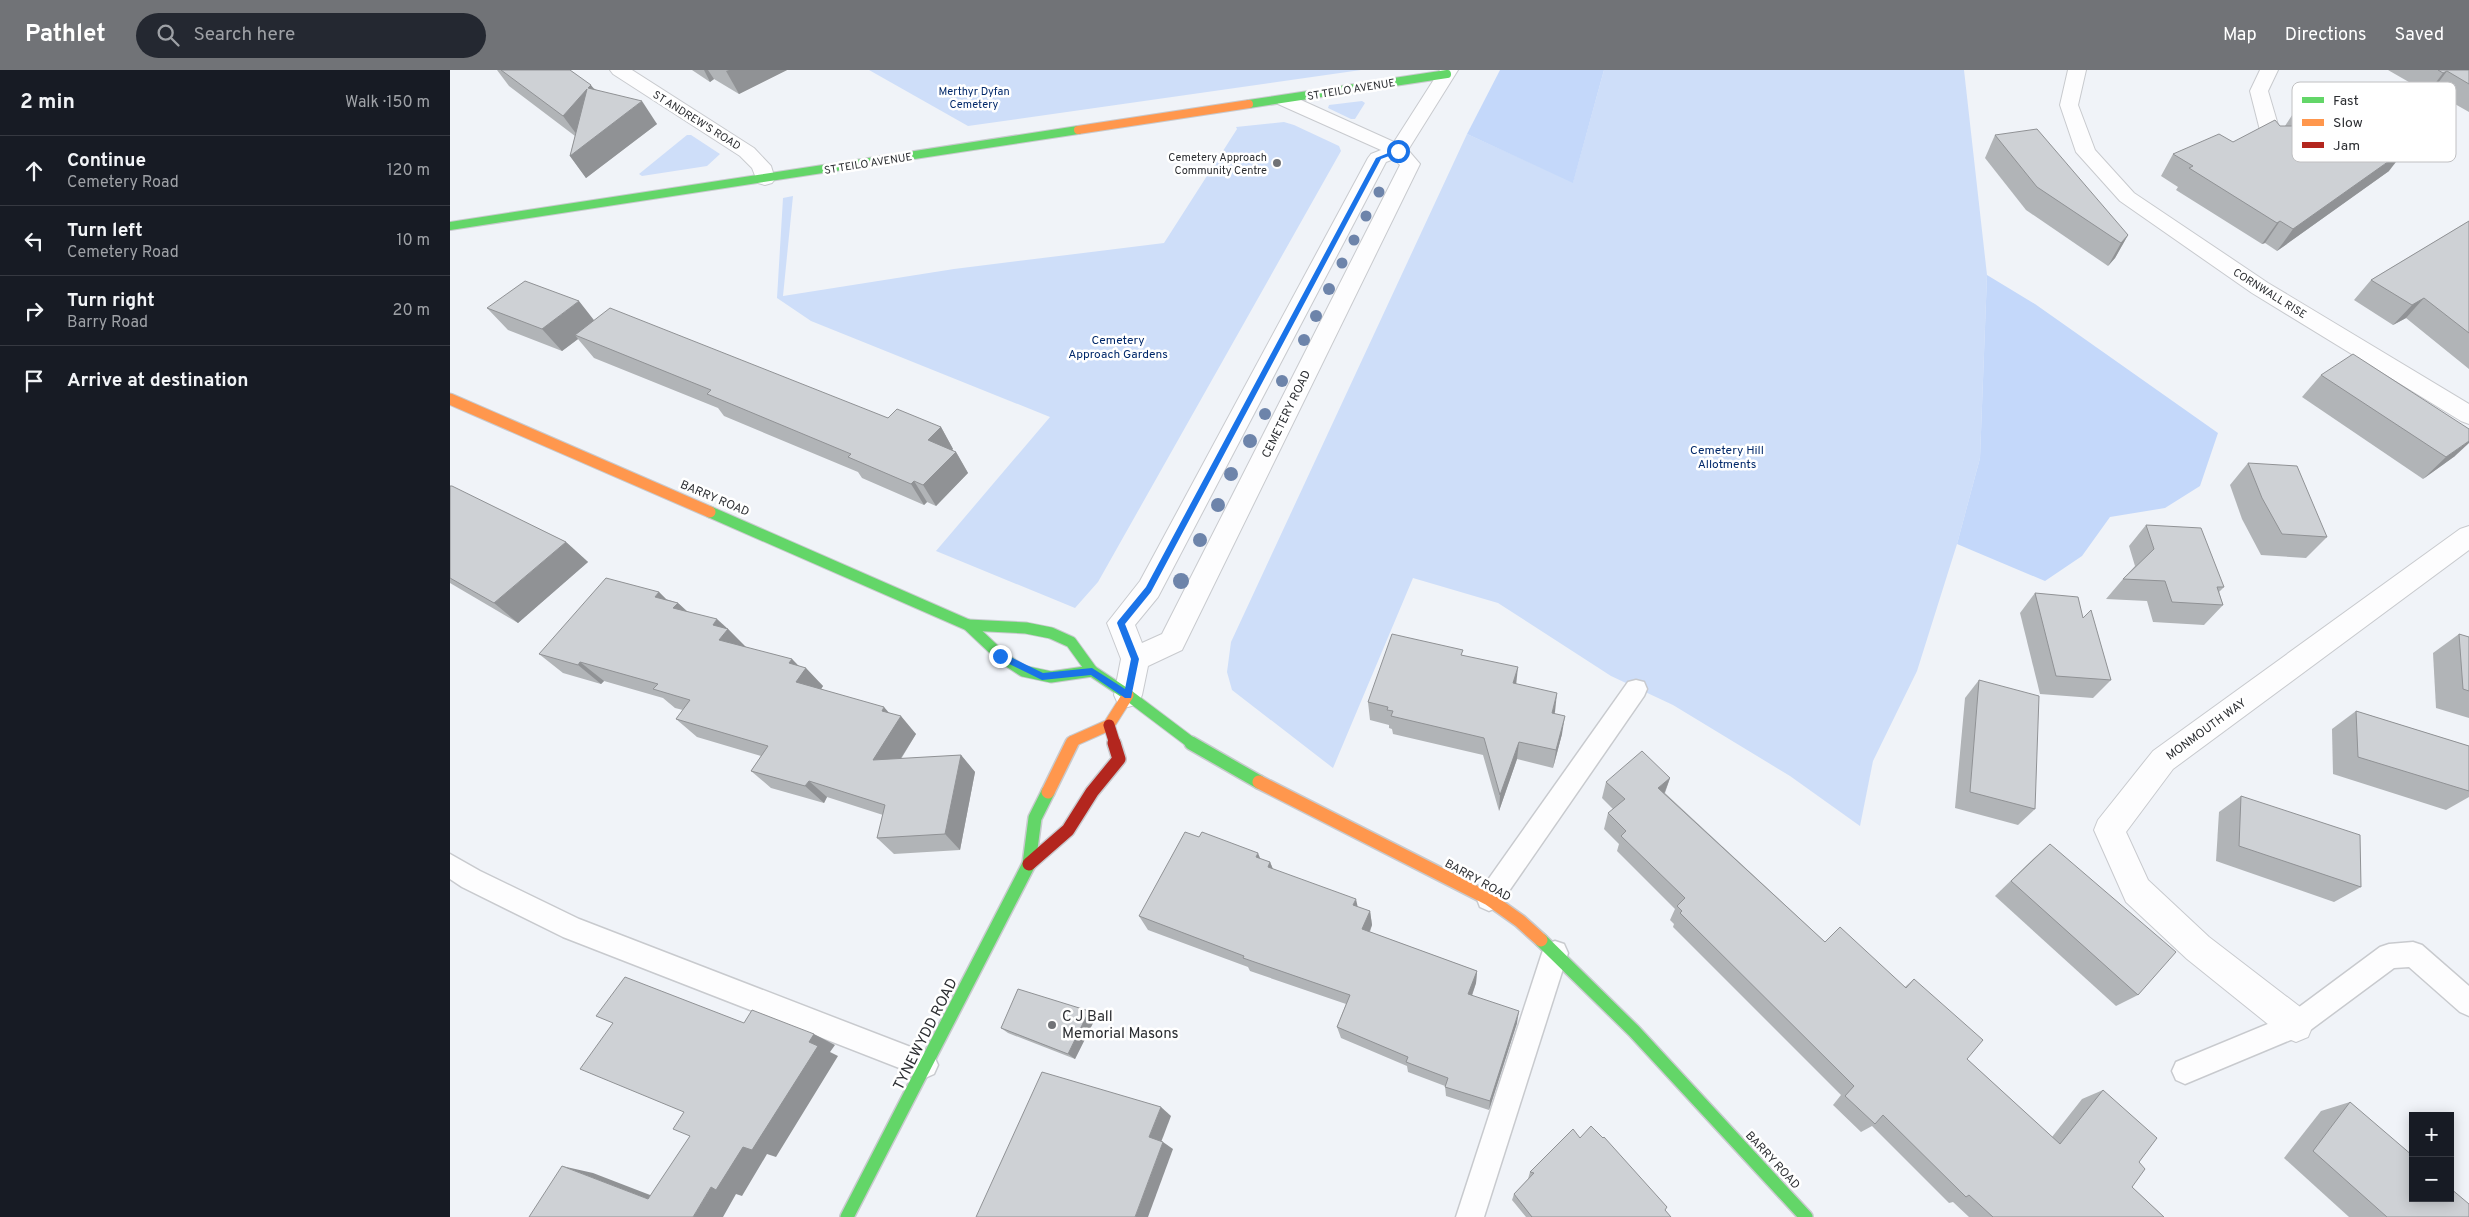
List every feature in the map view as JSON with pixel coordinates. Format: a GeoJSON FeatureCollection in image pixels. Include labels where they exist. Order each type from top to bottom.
{"type":"FeatureCollection","features":[{"type":"Feature","properties":{"kind":"street","name":"ST ANDREW'S ROAD"},"geometry":{"type":"LineString","coordinates":[[619,70],[748,152],[761,166],[765,179]]}},
{"type":"Feature","properties":{"kind":"street","name":"CORNWALL RISE"},"geometry":{"type":"LineString","coordinates":[[2077,70],[2069,105],[2086,152],[2127,196],[2260,288],[2469,415]]}},
{"type":"Feature","properties":{"kind":"street"},"geometry":{"type":"LineString","coordinates":[[2269,70],[2259,91],[2273,142]]}},
{"type":"Feature","properties":{"kind":"street","name":"ST TEILO AVENUE"},"geometry":{"type":"LineString","coordinates":[[450,226],[1285,100],[1448,72]]}},
{"type":"Feature","properties":{"kind":"street"},"geometry":{"type":"LineString","coordinates":[[1109,725],[1128,695],[1135,659],[1121,623],[1149,590],[1378,158],[1398,151],[1448,72]]}},
{"type":"Feature","properties":{"kind":"street","name":"ST TEILO AVENUE"},"geometry":{"type":"LineString","coordinates":[[1285,100],[1398,151]]}},
{"type":"Feature","properties":{"kind":"street","name":"CEMETERY ROAD"},"geometry":{"type":"LineString","coordinates":[[1135,659],[1172,642],[1410,164],[1398,151]]}},
{"type":"Feature","properties":{"kind":"street","name":"BARRY ROAD"},"geometry":{"type":"LineString","coordinates":[[450,399],[968,625],[1000,656],[1042,676],[1092,671]]}},
{"type":"Feature","properties":{"kind":"street","name":"MONMOUTH WAY"},"geometry":{"type":"LineString","coordinates":[[2296,1025],[2198,948],[2137,890],[2109,830],[2163,760],[2469,536]]}},
{"type":"Feature","properties":{"kind":"street","name":"BARRY ROAD"},"geometry":{"type":"LineString","coordinates":[[968,625],[1026,628],[1050,633],[1071,642],[1092,671],[1128,695],[1195,746],[1272,789],[1489,899],[1520,921],[1634,1031],[1806,1217]]}},
{"type":"Feature","properties":{"kind":"street","name":"TYNEWYDD ROAD"},"geometry":{"type":"LineString","coordinates":[[847,1217],[1029,864],[1035,818],[1073,741],[1109,725],[1120,759],[1092,792],[1068,830],[1029,864]]}},
{"type":"Feature","properties":{"kind":"lane"},"geometry":{"type":"LineString","coordinates":[[1489,899],[1636,689]]}},
{"type":"Feature","properties":{"kind":"lane"},"geometry":{"type":"LineString","coordinates":[[450,866],[572,928],[925,1065]]}},
{"type":"Feature","properties":{"kind":"lane"},"geometry":{"type":"LineString","coordinates":[[1470,1217],[1555,953]]}},
{"type":"Feature","properties":{"kind":"lane"},"geometry":{"type":"LineString","coordinates":[[2185,1071],[2296,1025],[2389,956],[2412,954],[2469,1003]]}},
{"type":"Feature","properties":{"kind":"green space","name":"Merthyr Dyfan Cemetery"},"geometry":{"type":"Polygon","coordinates":[[[869,70],[1361,70],[968,126],[869,70]]]}},
{"type":"Feature","properties":{"kind":"green space","name":"Cemetery Hill Allotments"},"geometry":{"type":"Polygon","coordinates":[[[1604,70],[1964,70],[1987,275],[1980,458],[1957,544],[1917,671],[1873,761],[1860,826],[1790,776],[1673,705],[1611,676],[1498,603],[1413,578],[1333,768],[1232,690],[1227,672],[1231,642],[1467,134],[1573,182],[1604,70]]]}},
{"type":"Feature","properties":{"kind":"green space"},"geometry":{"type":"Polygon","coordinates":[[[1362,101],[1365,103],[1355,119],[1351,119],[1328,108],[1329,105],[1362,101]]]}},
{"type":"Feature","properties":{"kind":"green space","name":"Cemetery Approach Gardens"},"geometry":{"type":"Polygon","coordinates":[[[1284,122],[1339,146],[1341,151],[1098,582],[1075,608],[936,551],[1050,417],[811,321],[777,298],[783,198],[793,196],[783,296],[954,269],[1164,243],[1237,129],[1236,127],[1284,122]]]}},
{"type":"Feature","properties":{"kind":"green space"},"geometry":{"type":"Polygon","coordinates":[[[687,135],[691,135],[720,154],[707,166],[642,176],[639,174],[687,135]]]}},
{"type":"Feature","properties":{"kind":"shaded area"},"geometry":{"type":"Polygon","coordinates":[[[1500,70],[1604,70],[1573,183],[1467,134],[1500,70]]]}},
{"type":"Feature","properties":{"kind":"shaded area"},"geometry":{"type":"Polygon","coordinates":[[[1987,275],[2035,304],[2218,433],[2200,486],[2165,508],[2110,517],[2082,556],[2045,581],[1957,544],[1980,458],[1987,275]]]}},
{"type":"Feature","properties":{"kind":"building"},"geometry":{"type":"Polygon","coordinates":[[[501,70],[570,70],[591,85],[588,88],[642,101],[570,156],[587,89],[563,116],[501,70]]]}},
{"type":"Feature","properties":{"kind":"building"},"geometry":{"type":"Polygon","coordinates":[[[2438,70],[2469,70],[2469,84],[2447,71],[2443,73],[2438,70]]]}},
{"type":"Feature","properties":{"kind":"building"},"geometry":{"type":"Polygon","coordinates":[[[2275,120],[2280,126],[2292,126],[2292,162],[2388,162],[2293,229],[2280,221],[2277,223],[2189,168],[2193,166],[2173,154],[2219,134],[2233,142],[2275,120]]]}},
{"type":"Feature","properties":{"kind":"building"},"geometry":{"type":"Polygon","coordinates":[[[2037,129],[2128,235],[2121,243],[2037,187],[1995,135],[2037,129]]]}},
{"type":"Feature","properties":{"kind":"building"},"geometry":{"type":"Polygon","coordinates":[[[2469,221],[2469,333],[2424,298],[2412,305],[2371,280],[2469,221]]]}},
{"type":"Feature","properties":{"kind":"building"},"geometry":{"type":"Polygon","coordinates":[[[525,281],[579,301],[542,329],[487,308],[525,281]]]}},
{"type":"Feature","properties":{"kind":"building"},"geometry":{"type":"Polygon","coordinates":[[[610,308],[888,418],[897,409],[941,427],[928,440],[956,452],[923,485],[914,481],[911,484],[848,457],[851,454],[707,394],[711,390],[575,335],[610,308]]]}},
{"type":"Feature","properties":{"kind":"building"},"geometry":{"type":"Polygon","coordinates":[[[2353,354],[2469,429],[2469,441],[2446,457],[2321,375],[2353,354]]]}},
{"type":"Feature","properties":{"kind":"building"},"geometry":{"type":"Polygon","coordinates":[[[2248,463],[2297,466],[2327,537],[2282,534],[2262,498],[2248,463]]]}},
{"type":"Feature","properties":{"kind":"building"},"geometry":{"type":"Polygon","coordinates":[[[450,486],[566,542],[494,603],[450,578],[450,486]]]}},
{"type":"Feature","properties":{"kind":"building"},"geometry":{"type":"Polygon","coordinates":[[[2146,525],[2201,528],[2224,587],[2217,587],[2223,605],[2172,602],[2165,581],[2123,579],[2154,549],[2146,525]]]}},
{"type":"Feature","properties":{"kind":"building"},"geometry":{"type":"Polygon","coordinates":[[[606,578],[659,592],[655,597],[678,603],[673,608],[717,619],[713,625],[728,629],[719,640],[792,659],[789,663],[806,668],[796,682],[884,707],[882,711],[901,716],[873,760],[961,755],[945,834],[877,838],[885,805],[809,781],[805,786],[751,771],[768,746],[676,719],[690,700],[653,689],[658,684],[580,662],[578,665],[539,654],[606,578]]]}},
{"type":"Feature","properties":{"kind":"building"},"geometry":{"type":"Polygon","coordinates":[[[2035,593],[2078,597],[2083,618],[2091,610],[2111,680],[2056,676],[2035,593]]]}},
{"type":"Feature","properties":{"kind":"building"},"geometry":{"type":"Polygon","coordinates":[[[1392,634],[1463,650],[1461,655],[1518,667],[1513,683],[1557,693],[1552,713],[1565,716],[1556,750],[1519,742],[1500,795],[1484,738],[1391,716],[1393,711],[1387,710],[1388,707],[1368,702],[1392,634]]]}},
{"type":"Feature","properties":{"kind":"building"},"geometry":{"type":"Polygon","coordinates":[[[2459,634],[2469,637],[2469,691],[2463,689],[2459,634]]]}},
{"type":"Feature","properties":{"kind":"building"},"geometry":{"type":"Polygon","coordinates":[[[1979,680],[2039,696],[2035,809],[1970,792],[1979,680]]]}},
{"type":"Feature","properties":{"kind":"building"},"geometry":{"type":"Polygon","coordinates":[[[2356,711],[2469,746],[2469,791],[2358,757],[2356,711]]]}},
{"type":"Feature","properties":{"kind":"building"},"geometry":{"type":"Polygon","coordinates":[[[1642,751],[1670,778],[1658,788],[1825,942],[1840,927],[1906,988],[1914,979],[1983,1040],[1967,1059],[2060,1144],[2103,1090],[2157,1138],[2139,1162],[2145,1169],[2132,1187],[2164,1217],[1993,1217],[1969,1195],[1966,1197],[1883,1115],[1875,1124],[1845,1096],[1854,1086],[1680,913],[1682,911],[1677,906],[1685,898],[1621,836],[1626,831],[1608,813],[1625,799],[1606,782],[1642,751]]]}},
{"type":"Feature","properties":{"kind":"building"},"geometry":{"type":"Polygon","coordinates":[[[2241,796],[2360,835],[2361,887],[2239,846],[2241,796]]]}},
{"type":"Feature","properties":{"kind":"building"},"geometry":{"type":"Polygon","coordinates":[[[1185,832],[1199,837],[1202,832],[1258,853],[1256,857],[1270,862],[1268,867],[1356,899],[1353,905],[1370,911],[1362,929],[1477,971],[1468,994],[1519,1011],[1490,1101],[1445,1087],[1448,1078],[1406,1062],[1408,1057],[1337,1027],[1350,995],[1243,958],[1244,956],[1139,916],[1185,832]]]}},
{"type":"Feature","properties":{"kind":"building"},"geometry":{"type":"Polygon","coordinates":[[[2050,844],[2176,952],[2138,995],[2011,881],[2050,844]]]}},
{"type":"Feature","properties":{"kind":"building"},"geometry":{"type":"Polygon","coordinates":[[[625,977],[744,1023],[752,1010],[814,1034],[809,1042],[818,1046],[752,1150],[743,1147],[716,1190],[711,1187],[693,1217],[529,1217],[562,1166],[648,1199],[690,1136],[673,1129],[684,1112],[580,1069],[613,1023],[596,1016],[625,977]]]}},
{"type":"Feature","properties":{"kind":"building","name":"C J Ball Memorial Masons"},"geometry":{"type":"Polygon","coordinates":[[[1018,989],[1089,1011],[1068,1054],[1001,1028],[1018,989]]]}},
{"type":"Feature","properties":{"kind":"building"},"geometry":{"type":"Polygon","coordinates":[[[1042,1072],[1161,1107],[1149,1137],[1163,1142],[1135,1217],[976,1217],[1042,1072]]]}},
{"type":"Feature","properties":{"kind":"building"},"geometry":{"type":"Polygon","coordinates":[[[2350,1102],[2409,1153],[2409,1202],[2454,1202],[2454,1191],[2469,1204],[2469,1217],[2387,1217],[2313,1151],[2350,1102]]]}},
{"type":"Feature","properties":{"kind":"building"},"geometry":{"type":"Polygon","coordinates":[[[1591,1126],[1604,1137],[1667,1207],[1665,1210],[1671,1217],[1532,1217],[1514,1194],[1534,1173],[1530,1172],[1573,1129],[1580,1138],[1591,1126]]]}},
{"type":"Feature","properties":{"kind":"traffic: fast"},"geometry":{"type":"LineString","coordinates":[[1249,104],[1447,74]]}},
{"type":"Feature","properties":{"kind":"traffic: fast"},"geometry":{"type":"LineString","coordinates":[[450,226],[1078,130]]}},
{"type":"Feature","properties":{"kind":"traffic: fast"},"geometry":{"type":"LineString","coordinates":[[710,512],[968,625],[1003,658],[1023,671],[1045,677],[1069,676],[1092,671]]}},
{"type":"Feature","properties":{"kind":"traffic: fast"},"geometry":{"type":"LineString","coordinates":[[968,625],[1026,628],[1051,633],[1071,642],[1092,671],[1128,695],[1195,746],[1259,782]]}},
{"type":"Feature","properties":{"kind":"traffic: fast"},"geometry":{"type":"LineString","coordinates":[[847,1217],[1029,864],[1035,818],[1048,792]]}},
{"type":"Feature","properties":{"kind":"traffic: fast"},"geometry":{"type":"LineString","coordinates":[[1541,940],[1634,1031],[1806,1217]]}},
{"type":"Feature","properties":{"kind":"traffic: slow"},"geometry":{"type":"LineString","coordinates":[[1078,130],[1249,104]]}},
{"type":"Feature","properties":{"kind":"traffic: slow"},"geometry":{"type":"LineString","coordinates":[[450,399],[710,512]]}},
{"type":"Feature","properties":{"kind":"traffic: slow"},"geometry":{"type":"LineString","coordinates":[[1048,792],[1073,741],[1109,725],[1128,695]]}},
{"type":"Feature","properties":{"kind":"traffic: slow"},"geometry":{"type":"LineString","coordinates":[[1259,782],[1489,899],[1520,921],[1541,940]]}},
{"type":"Feature","properties":{"kind":"traffic: jam"},"geometry":{"type":"LineString","coordinates":[[1029,864],[1068,830],[1092,792],[1119,759],[1109,725]]}},
{"type":"Feature","properties":{"kind":"place","name":"Cemetery Approach Community Centre"},"geometry":{"type":"Point","coordinates":[1277,163]}},
{"type":"Feature","properties":{"kind":"place","name":"C J Ball Memorial Masons"},"geometry":{"type":"Point","coordinates":[1052,1025]}},
{"type":"Feature","properties":{"kind":"route"},"geometry":{"type":"LineString","coordinates":[[1000,656],[1042,676],[1092,671],[1128,695],[1135,659],[1121,623],[1140,603],[1149,590],[1378,158],[1398,151]]}}]}
